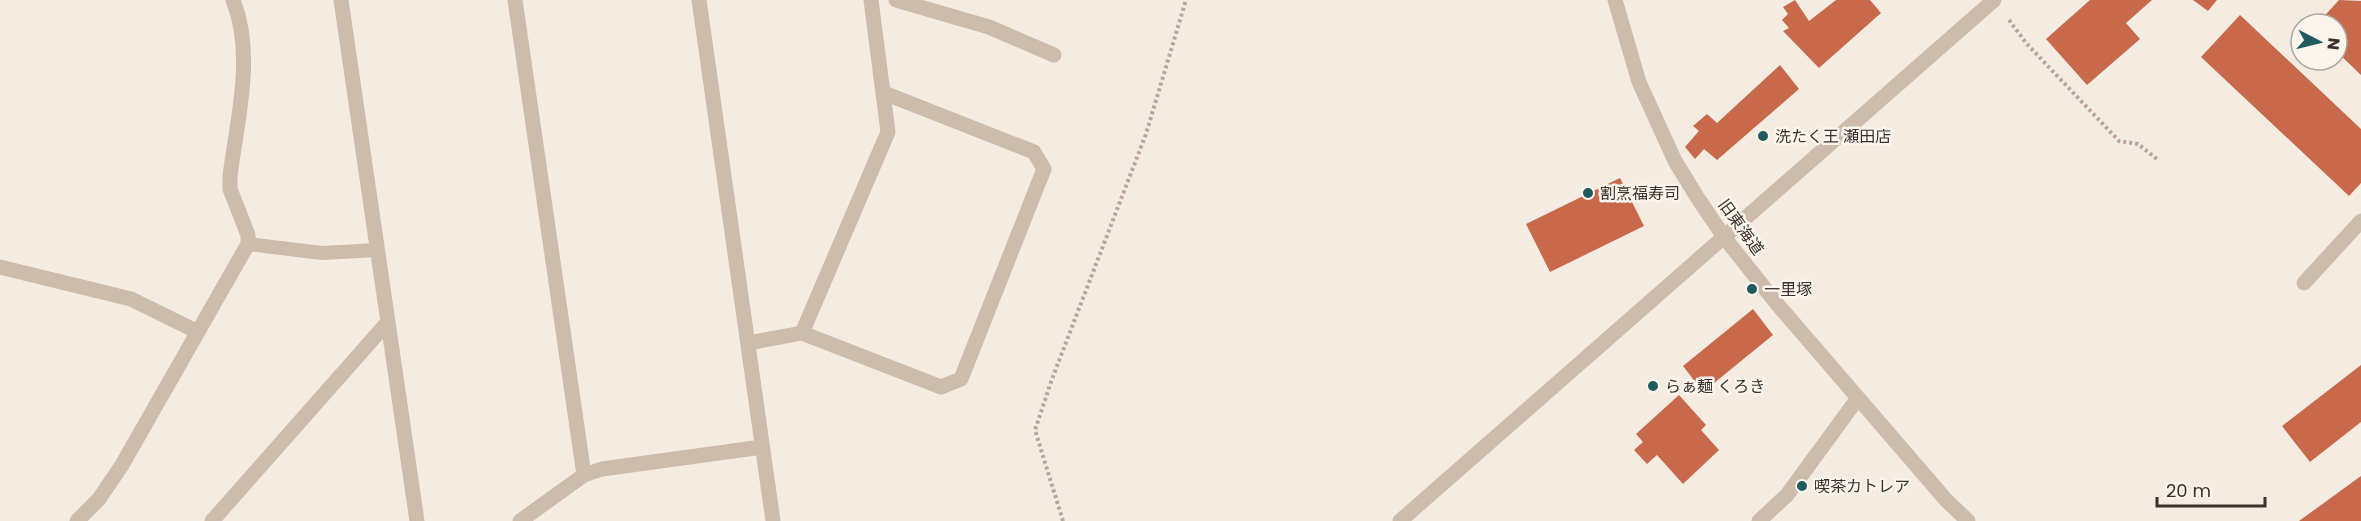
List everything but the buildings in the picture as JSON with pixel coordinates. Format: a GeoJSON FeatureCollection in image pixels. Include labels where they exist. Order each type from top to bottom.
{"type":"FeatureCollection","features":[{"type":"Feature","properties":{"kind":"street"},"geometry":{"type":"LineString","coordinates":[[77,521],[99,499],[122,465],[248,244],[248,236],[230,189],[243,74],[242,47],[233,0]]}},
{"type":"Feature","properties":{"kind":"street"},"geometry":{"type":"LineString","coordinates":[[341,0],[417,521]]}},
{"type":"Feature","properties":{"kind":"street"},"geometry":{"type":"LineString","coordinates":[[516,0],[584,475]]}},
{"type":"Feature","properties":{"kind":"street"},"geometry":{"type":"LineString","coordinates":[[699,0],[773,521]]}},
{"type":"Feature","properties":{"kind":"street"},"geometry":{"type":"LineString","coordinates":[[802,333],[888,132],[871,0]]}},
{"type":"Feature","properties":{"kind":"street"},"geometry":{"type":"LineString","coordinates":[[896,0],[989,27],[1054,55]]}},
{"type":"Feature","properties":{"kind":"street","name":"旧東海道"},"geometry":{"type":"LineString","coordinates":[[1615,0],[1639,82],[1675,161],[1724,237],[1778,305],[1946,500],[1968,521]]}},
{"type":"Feature","properties":{"kind":"street"},"geometry":{"type":"LineString","coordinates":[[1400,521],[1994,0]]}},
{"type":"Feature","properties":{"kind":"street"},"geometry":{"type":"LineString","coordinates":[[748,343],[802,333],[941,387],[961,379],[1044,168],[1034,152],[884,93]]}},
{"type":"Feature","properties":{"kind":"street"},"geometry":{"type":"LineString","coordinates":[[2304,283],[2361,222]]}},
{"type":"Feature","properties":{"kind":"street"},"geometry":{"type":"LineString","coordinates":[[0,267],[131,298],[198,332]]}},
{"type":"Feature","properties":{"kind":"street"},"geometry":{"type":"LineString","coordinates":[[212,521],[387,323]]}},
{"type":"Feature","properties":{"kind":"street"},"geometry":{"type":"LineString","coordinates":[[1760,521],[1787,495],[1858,398]]}},
{"type":"Feature","properties":{"kind":"street"},"geometry":{"type":"LineString","coordinates":[[520,521],[584,475],[602,469],[762,447]]}},
{"type":"Feature","properties":{"kind":"lane"},"geometry":{"type":"LineString","coordinates":[[248,244],[322,253],[377,250]]}},
{"type":"Feature","properties":{"kind":"path"},"geometry":{"type":"LineString","coordinates":[[1062,521],[1035,430],[1146,134],[1186,0]]}},
{"type":"Feature","properties":{"kind":"path"},"geometry":{"type":"LineString","coordinates":[[1994,0],[2026,43],[2119,141],[2138,144],[2158,160]]}},
{"type":"Feature","properties":{"kind":"place","name":"洗たく王 瀬田店"},"geometry":{"type":"Point","coordinates":[1763,136]}},
{"type":"Feature","properties":{"kind":"place","name":"割烹福寿司"},"geometry":{"type":"Point","coordinates":[1588,193]}},
{"type":"Feature","properties":{"kind":"place","name":"一里塚"},"geometry":{"type":"Point","coordinates":[1752,289]}},
{"type":"Feature","properties":{"kind":"place","name":"らぁ麺 くろき"},"geometry":{"type":"Point","coordinates":[1653,386]}},
{"type":"Feature","properties":{"kind":"place","name":"喫茶カトレア"},"geometry":{"type":"Point","coordinates":[1802,486]}}]}
